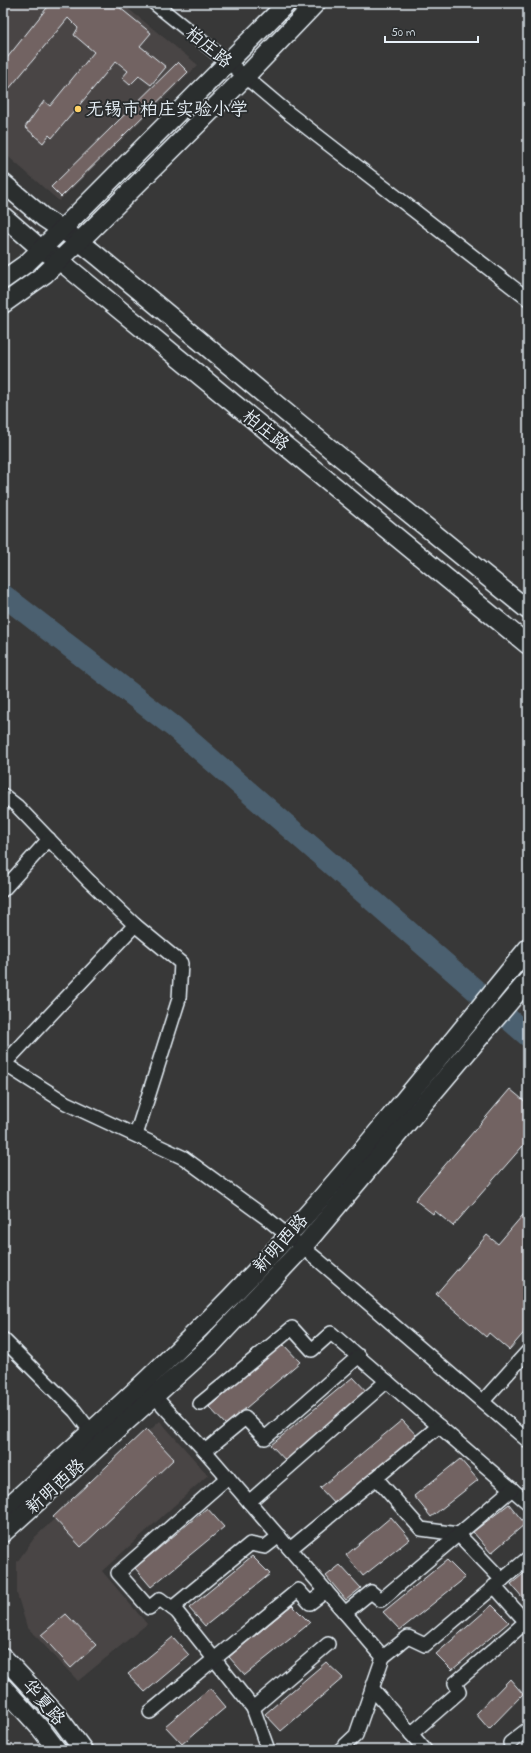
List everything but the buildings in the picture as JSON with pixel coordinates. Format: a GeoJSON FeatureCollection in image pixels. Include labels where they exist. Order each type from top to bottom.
{"type":"FeatureCollection","features":[{"type":"Feature","properties":{"kind":"street","name":"柏庄路"},"geometry":{"type":"LineString","coordinates":[[154,3],[229,63],[286,112],[528,299]]}},
{"type":"Feature","properties":{"kind":"street"},"geometry":{"type":"LineString","coordinates":[[3,280],[27,262],[62,230],[287,3]]}},
{"type":"Feature","properties":{"kind":"street"},"geometry":{"type":"LineString","coordinates":[[3,304],[45,274],[245,77],[316,3]]}},
{"type":"Feature","properties":{"kind":"street","name":"柏庄路"},"geometry":{"type":"LineString","coordinates":[[3,183],[44,218],[79,241],[528,610]]}},
{"type":"Feature","properties":{"kind":"street","name":"柏庄路"},"geometry":{"type":"LineString","coordinates":[[3,216],[41,249],[59,260],[528,645]]}},
{"type":"Feature","properties":{"kind":"street"},"geometry":{"type":"LineString","coordinates":[[3,795],[17,806],[134,925],[181,963],[179,999],[136,1135]]}},
{"type":"Feature","properties":{"kind":"street"},"geometry":{"type":"LineString","coordinates":[[3,890],[49,839]]}},
{"type":"Feature","properties":{"kind":"street"},"geometry":{"type":"LineString","coordinates":[[134,925],[4,1064],[66,1103],[184,1158],[265,1217],[287,1237],[329,1269],[528,1441]]}},
{"type":"Feature","properties":{"kind":"street","name":"新明西路"},"geometry":{"type":"LineString","coordinates":[[3,1511],[92,1432],[204,1324],[287,1237],[466,1026],[528,948]]}},
{"type":"Feature","properties":{"kind":"street","name":"新明西路"},"geometry":{"type":"LineString","coordinates":[[3,1533],[212,1344],[302,1248],[523,986]]}},
{"type":"Feature","properties":{"kind":"street"},"geometry":{"type":"LineString","coordinates":[[200,1404],[292,1328],[312,1350],[331,1333],[528,1503]]}},
{"type":"Feature","properties":{"kind":"street"},"geometry":{"type":"LineString","coordinates":[[3,1339],[75,1411],[92,1432]]}},
{"type":"Feature","properties":{"kind":"street"},"geometry":{"type":"LineString","coordinates":[[483,1401],[528,1350]]}},
{"type":"Feature","properties":{"kind":"street"},"geometry":{"type":"LineString","coordinates":[[205,1451],[246,1418],[265,1438],[359,1356]]}},
{"type":"Feature","properties":{"kind":"street"},"geometry":{"type":"LineString","coordinates":[[249,1502],[387,1381]]}},
{"type":"Feature","properties":{"kind":"street"},"geometry":{"type":"LineString","coordinates":[[155,1397],[228,1477],[383,1657]]}},
{"type":"Feature","properties":{"kind":"street"},"geometry":{"type":"LineString","coordinates":[[290,1549],[439,1426]]}},
{"type":"Feature","properties":{"kind":"street"},"geometry":{"type":"LineString","coordinates":[[228,1477],[118,1573],[149,1608],[160,1599],[177,1612],[253,1708],[268,1750]]}},
{"type":"Feature","properties":{"kind":"street"},"geometry":{"type":"LineString","coordinates":[[376,1478],[421,1529],[458,1534],[527,1621],[455,1683],[459,1692],[411,1734]]}},
{"type":"Feature","properties":{"kind":"street"},"geometry":{"type":"LineString","coordinates":[[345,1613],[371,1592],[381,1600],[512,1489]]}},
{"type":"Feature","properties":{"kind":"street"},"geometry":{"type":"LineString","coordinates":[[172,1608],[250,1544],[265,1546],[279,1536]]}},
{"type":"Feature","properties":{"kind":"street"},"geometry":{"type":"LineString","coordinates":[[340,1750],[356,1735],[383,1657],[408,1637],[424,1645],[528,1558]]}},
{"type":"Feature","properties":{"kind":"street"},"geometry":{"type":"LineString","coordinates":[[150,1712],[298,1590],[310,1603],[326,1591]]}},
{"type":"Feature","properties":{"kind":"street"},"geometry":{"type":"LineString","coordinates":[[253,1708],[328,1644]]}},
{"type":"Feature","properties":{"kind":"street","name":"华夏路"},"geometry":{"type":"LineString","coordinates":[[3,1657],[57,1715],[83,1750]]}},
{"type":"Feature","properties":{"kind":"street","name":"华夏路"},"geometry":{"type":"LineString","coordinates":[[3,1687],[41,1729],[57,1750]]}},
{"type":"Feature","properties":{"kind":"street"},"geometry":{"type":"LineString","coordinates":[[372,1688],[425,1750]]}},
{"type":"Feature","properties":{"kind":"street"},"geometry":{"type":"LineString","coordinates":[[510,1744],[528,1729]]}},
{"type":"Feature","properties":{"kind":"shaded area","name":"无锡市柏庄实验小学"},"geometry":{"type":"Polygon","coordinates":[[[3,3],[121,3],[198,65],[59,201],[3,152],[3,3]]]}},
{"type":"Feature","properties":{"kind":"shaded area"},"geometry":{"type":"Polygon","coordinates":[[[160,1421],[208,1475],[102,1571],[147,1624],[78,1681],[27,1627],[17,1594],[17,1562],[35,1537],[160,1421]]]}},
{"type":"Feature","properties":{"kind":"waterway"},"geometry":{"type":"LineString","coordinates":[[3,595],[174,727],[528,1036]]}},
{"type":"Feature","properties":{"kind":"place","name":"无锡市柏庄实验小学"},"geometry":{"type":"Point","coordinates":[78,109]}}]}
